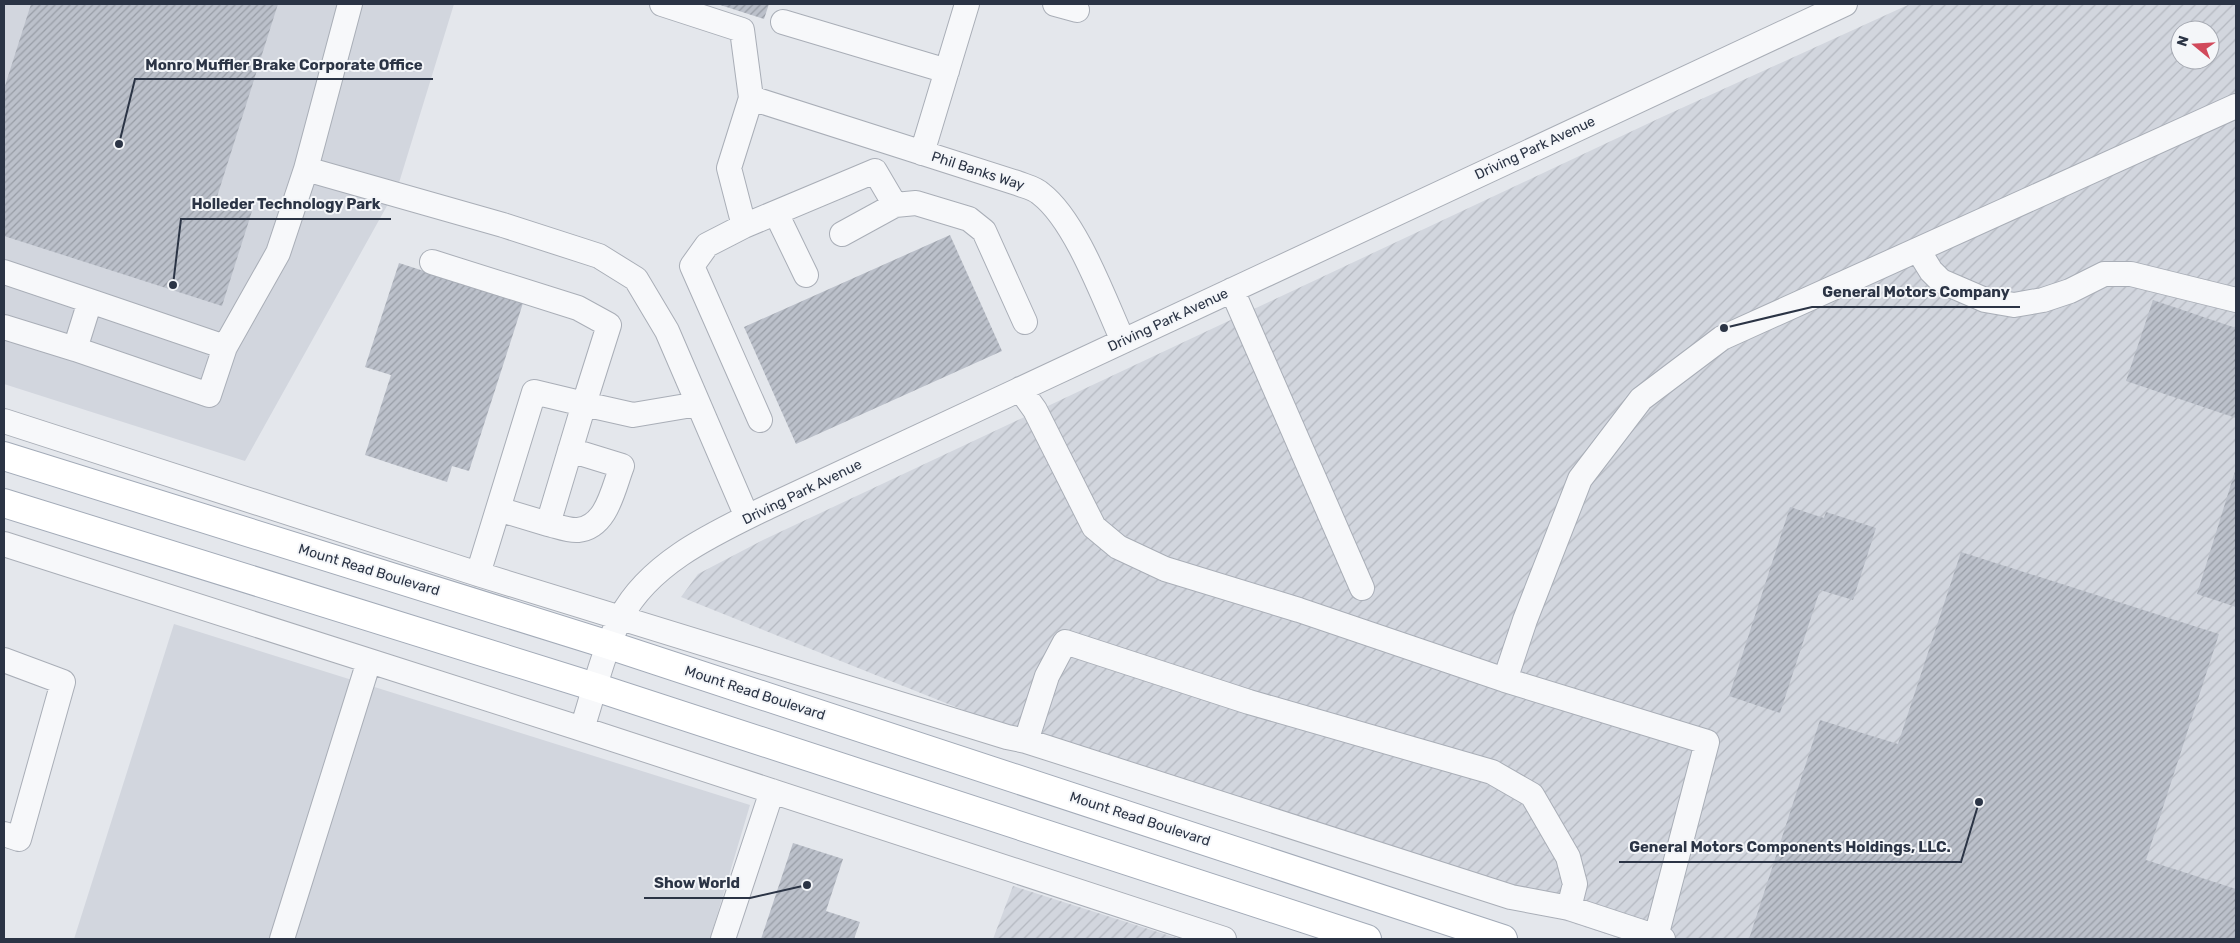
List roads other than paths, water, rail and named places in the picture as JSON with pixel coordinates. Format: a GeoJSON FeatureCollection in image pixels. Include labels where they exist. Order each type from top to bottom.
{"type":"FeatureCollection","features":[{"type":"Feature","properties":{"kind":"main road","name":"Mount Read Boulevard"},"geometry":{"type":"LineString","coordinates":[[4,456],[609,645],[1503,939]]}},
{"type":"Feature","properties":{"kind":"main road"},"geometry":{"type":"LineString","coordinates":[[4,503],[595,687],[1367,939]]}},
{"type":"Feature","properties":{"kind":"street"},"geometry":{"type":"LineString","coordinates":[[4,326],[209,395],[226,347],[278,253],[306,169],[350,4]]}},
{"type":"Feature","properties":{"kind":"street"},"geometry":{"type":"LineString","coordinates":[[662,4],[742,30],[751,98],[729,168],[744,226]]}},
{"type":"Feature","properties":{"kind":"street"},"geometry":{"type":"LineString","coordinates":[[760,420],[692,266],[707,245],[744,226],[876,171],[915,150],[947,71],[968,4]]}},
{"type":"Feature","properties":{"kind":"street"},"geometry":{"type":"LineString","coordinates":[[1055,4],[1077,10]]}},
{"type":"Feature","properties":{"kind":"street","name":"Driving Park Avenue"},"geometry":{"type":"LineString","coordinates":[[582,729],[609,645],[622,616],[645,584],[664,567],[695,546],[747,517],[1832,7]]}},
{"type":"Feature","properties":{"kind":"street"},"geometry":{"type":"LineString","coordinates":[[783,22],[947,71]]}},
{"type":"Feature","properties":{"kind":"street","name":"Phil Banks Way"},"geometry":{"type":"LineString","coordinates":[[751,98],[1040,192],[1057,208],[1073,232],[1124,341]]}},
{"type":"Feature","properties":{"kind":"street"},"geometry":{"type":"LineString","coordinates":[[1504,680],[1524,620],[1580,479],[1641,399],[1722,338],[2236,106]]}},
{"type":"Feature","properties":{"kind":"street"},"geometry":{"type":"LineString","coordinates":[[306,169],[503,225],[599,256],[636,278],[666,332],[747,517]]}},
{"type":"Feature","properties":{"kind":"street"},"geometry":{"type":"LineString","coordinates":[[876,171],[895,205]]}},
{"type":"Feature","properties":{"kind":"street"},"geometry":{"type":"LineString","coordinates":[[842,234],[895,205],[916,203],[969,219],[984,231],[1025,322]]}},
{"type":"Feature","properties":{"kind":"street"},"geometry":{"type":"LineString","coordinates":[[776,213],[806,275]]}},
{"type":"Feature","properties":{"kind":"street"},"geometry":{"type":"LineString","coordinates":[[1918,250],[1931,271],[1941,281],[1985,300],[2014,306],[2043,300],[2070,291],[2104,274],[2132,274],[2236,300]]}},
{"type":"Feature","properties":{"kind":"street"},"geometry":{"type":"LineString","coordinates":[[432,262],[578,308],[609,325],[548,524]]}},
{"type":"Feature","properties":{"kind":"street"},"geometry":{"type":"LineString","coordinates":[[4,272],[226,347]]}},
{"type":"Feature","properties":{"kind":"street"},"geometry":{"type":"LineString","coordinates":[[1232,290],[1362,588]]}},
{"type":"Feature","properties":{"kind":"street"},"geometry":{"type":"LineString","coordinates":[[75,349],[90,301]]}},
{"type":"Feature","properties":{"kind":"street"},"geometry":{"type":"LineString","coordinates":[[1020,389],[1035,410],[1094,527],[1118,547],[1165,569],[1298,610],[1504,680],[1707,742],[1660,938]]}},
{"type":"Feature","properties":{"kind":"street"},"geometry":{"type":"LineString","coordinates":[[478,574],[534,392],[634,415],[698,404]]}},
{"type":"Feature","properties":{"kind":"street","name":"Mount Read Boulevard"},"geometry":{"type":"LineString","coordinates":[[4,421],[478,574],[622,616],[1017,739],[1511,897],[1569,908],[1660,938]]}},
{"type":"Feature","properties":{"kind":"street"},"geometry":{"type":"LineString","coordinates":[[498,509],[548,524],[577,530],[590,527],[602,519],[622,466],[570,450]]}},
{"type":"Feature","properties":{"kind":"street"},"geometry":{"type":"LineString","coordinates":[[4,544],[582,729],[1224,939]]}},
{"type":"Feature","properties":{"kind":"street"},"geometry":{"type":"LineString","coordinates":[[1017,739],[1065,642],[1249,702],[1492,772],[1532,795],[1568,857],[1575,884],[1569,908]]}},
{"type":"Feature","properties":{"kind":"street"},"geometry":{"type":"LineString","coordinates":[[4,660],[63,682],[19,839],[4,834]]}},
{"type":"Feature","properties":{"kind":"street"},"geometry":{"type":"LineString","coordinates":[[282,939],[369,661]]}},
{"type":"Feature","properties":{"kind":"street"},"geometry":{"type":"LineString","coordinates":[[724,939],[772,791]]}},
{"type":"Feature","properties":{"kind":"place","name":"Monro Muffler Brake Corporate Office"},"geometry":{"type":"Point","coordinates":[119,144]}},
{"type":"Feature","properties":{"kind":"place","name":"Holleder Technology Park"},"geometry":{"type":"Point","coordinates":[173,285]}},
{"type":"Feature","properties":{"kind":"place","name":"General Motors Company"},"geometry":{"type":"Point","coordinates":[1724,328]}},
{"type":"Feature","properties":{"kind":"place","name":"General Motors Components Holdings, LLC."},"geometry":{"type":"Point","coordinates":[1979,802]}},
{"type":"Feature","properties":{"kind":"place","name":"Show World"},"geometry":{"type":"Point","coordinates":[807,885]}}]}
